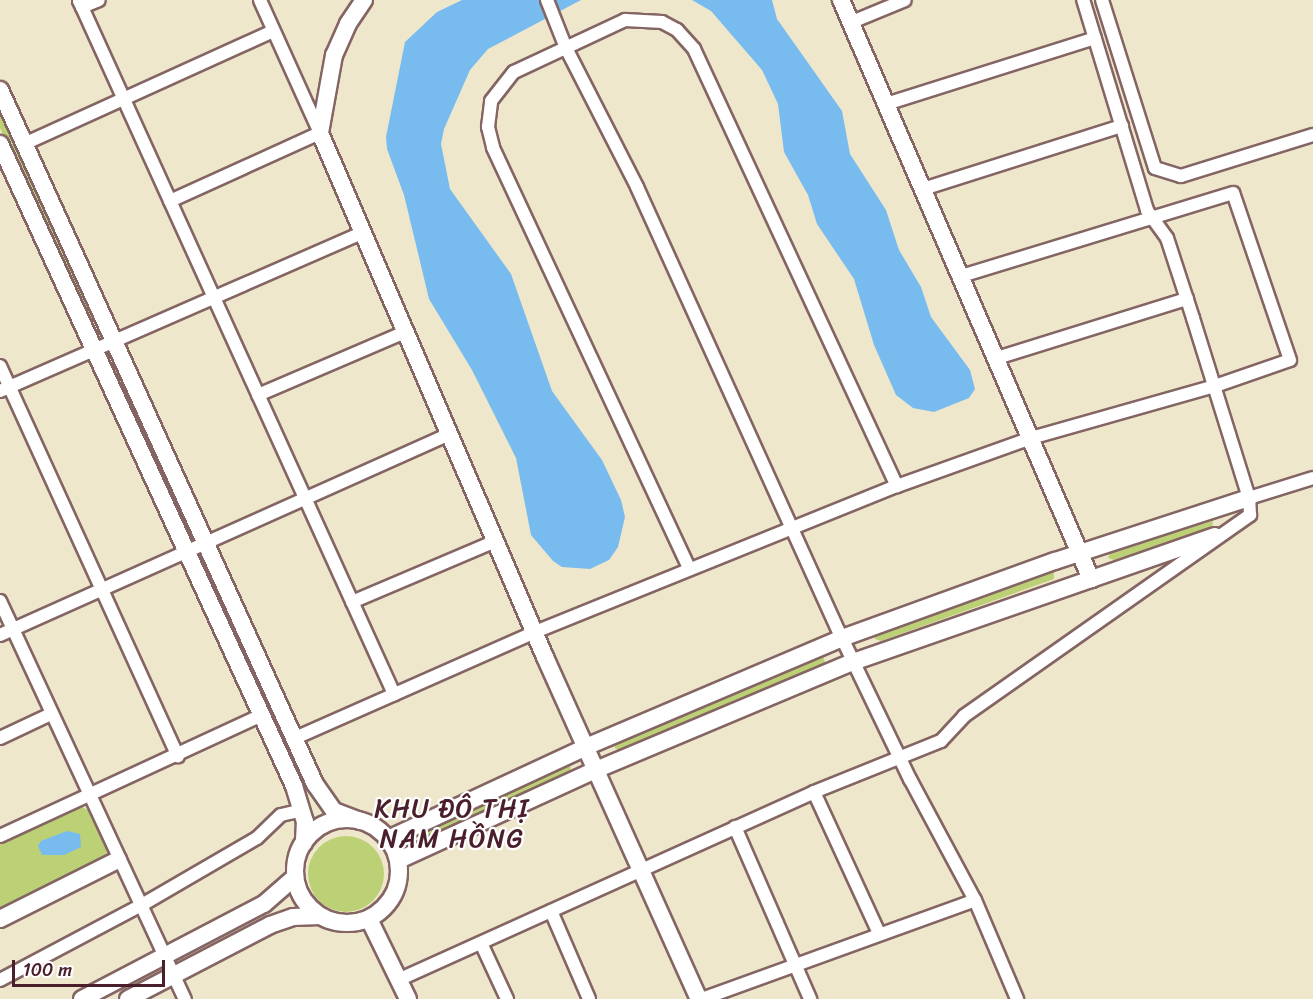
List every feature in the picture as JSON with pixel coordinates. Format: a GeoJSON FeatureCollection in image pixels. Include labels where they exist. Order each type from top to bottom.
{"type":"FeatureCollection","features":[{"type":"Feature","properties":{"kind":"main road"},"geometry":{"type":"LineString","coordinates":[[364,0],[348,24],[334,56],[320,133],[361,233],[535,632],[700,999]]}},
{"type":"Feature","properties":{"kind":"main road"},"geometry":{"type":"LineString","coordinates":[[841,0],[1031,438],[1083,551],[1091,579]]}},
{"type":"Feature","properties":{"kind":"main road"},"geometry":{"type":"LineString","coordinates":[[0,90],[204,542],[329,806],[339,814],[360,821],[388,839],[399,860],[396,892],[385,908],[369,919],[344,924],[320,916],[301,915],[272,924],[128,999]]}},
{"type":"Feature","properties":{"kind":"main road"},"geometry":{"type":"LineString","coordinates":[[1,151],[186,550],[302,810],[304,843]]}},
{"type":"Feature","properties":{"kind":"main road"},"geometry":{"type":"LineString","coordinates":[[388,839],[588,746],[842,638],[1083,551],[1249,498]]}},
{"type":"Feature","properties":{"kind":"main road"},"geometry":{"type":"LineString","coordinates":[[399,860],[598,769],[854,662],[1215,536]]}},
{"type":"Feature","properties":{"kind":"main road"},"geometry":{"type":"LineString","coordinates":[[320,916],[301,896],[295,877],[296,859],[304,843],[315,830],[331,822],[360,821]]}},
{"type":"Feature","properties":{"kind":"main road"},"geometry":{"type":"LineString","coordinates":[[0,919],[118,860]]}},
{"type":"Feature","properties":{"kind":"main road"},"geometry":{"type":"LineString","coordinates":[[82,999],[264,904],[295,877]]}},
{"type":"Feature","properties":{"kind":"main road"},"geometry":{"type":"LineString","coordinates":[[369,919],[408,999]]}},
{"type":"Feature","properties":{"kind":"street"},"geometry":{"type":"LineString","coordinates":[[99,0],[80,4],[394,694]]}},
{"type":"Feature","properties":{"kind":"street"},"geometry":{"type":"LineString","coordinates":[[170,201],[320,133],[260,0]]}},
{"type":"Feature","properties":{"kind":"street"},"geometry":{"type":"LineString","coordinates":[[547,0],[566,48],[637,187],[842,638],[898,755],[975,900],[1017,999]]}},
{"type":"Feature","properties":{"kind":"street"},"geometry":{"type":"LineString","coordinates":[[852,22],[905,0]]}},
{"type":"Feature","properties":{"kind":"street"},"geometry":{"type":"LineString","coordinates":[[399,980],[814,792],[898,755],[941,741],[964,716],[1215,536],[1250,515],[1249,498],[1187,299],[1167,238],[1155,216],[1147,210],[1083,0]]}},
{"type":"Feature","properties":{"kind":"street"},"geometry":{"type":"LineString","coordinates":[[1102,0],[1155,168],[1181,176],[1313,135]]}},
{"type":"Feature","properties":{"kind":"street"},"geometry":{"type":"LineString","coordinates":[[689,568],[491,143],[488,114],[499,88],[514,72],[634,18],[662,22],[689,41],[897,486]]}},
{"type":"Feature","properties":{"kind":"street"},"geometry":{"type":"LineString","coordinates":[[24,144],[122,97],[273,31]]}},
{"type":"Feature","properties":{"kind":"street"},"geometry":{"type":"LineString","coordinates":[[886,104],[1095,38]]}},
{"type":"Feature","properties":{"kind":"street"},"geometry":{"type":"LineString","coordinates":[[307,104],[317,108],[326,100]]}},
{"type":"Feature","properties":{"kind":"street"},"geometry":{"type":"LineString","coordinates":[[923,189],[1122,126]]}},
{"type":"Feature","properties":{"kind":"street"},"geometry":{"type":"LineString","coordinates":[[295,738],[535,632],[897,486],[1031,438],[1215,386],[1290,360],[1243,215],[1233,193],[961,276]]}},
{"type":"Feature","properties":{"kind":"street"},"geometry":{"type":"LineString","coordinates":[[5,390],[361,233]]}},
{"type":"Feature","properties":{"kind":"street"},"geometry":{"type":"LineString","coordinates":[[997,358],[1187,299]]}},
{"type":"Feature","properties":{"kind":"street"},"geometry":{"type":"LineString","coordinates":[[258,395],[405,333]]}},
{"type":"Feature","properties":{"kind":"street"},"geometry":{"type":"LineString","coordinates":[[0,366],[5,390],[178,756]]}},
{"type":"Feature","properties":{"kind":"street"},"geometry":{"type":"LineString","coordinates":[[0,635],[304,497],[450,434]]}},
{"type":"Feature","properties":{"kind":"street"},"geometry":{"type":"LineString","coordinates":[[1249,498],[1313,478]]}},
{"type":"Feature","properties":{"kind":"street"},"geometry":{"type":"LineString","coordinates":[[352,602],[496,541]]}},
{"type":"Feature","properties":{"kind":"street"},"geometry":{"type":"LineString","coordinates":[[0,602],[118,860],[185,999]]}},
{"type":"Feature","properties":{"kind":"street"},"geometry":{"type":"LineString","coordinates":[[0,738],[51,714]]}},
{"type":"Feature","properties":{"kind":"street"},"geometry":{"type":"LineString","coordinates":[[0,836],[178,756],[260,716]]}},
{"type":"Feature","properties":{"kind":"street"},"geometry":{"type":"LineString","coordinates":[[814,792],[879,933]]}},
{"type":"Feature","properties":{"kind":"street"},"geometry":{"type":"LineString","coordinates":[[0,980],[140,906],[257,838],[281,815],[302,810]]}},
{"type":"Feature","properties":{"kind":"street"},"geometry":{"type":"LineString","coordinates":[[735,827],[810,999]]}},
{"type":"Feature","properties":{"kind":"street"},"geometry":{"type":"LineString","coordinates":[[700,999],[975,900]]}},
{"type":"Feature","properties":{"kind":"street"},"geometry":{"type":"LineString","coordinates":[[551,911],[590,999]]}},
{"type":"Feature","properties":{"kind":"street"},"geometry":{"type":"LineString","coordinates":[[480,943],[507,999]]}},
{"type":"Feature","properties":{"kind":"green space"},"geometry":{"type":"Polygon","coordinates":[[[0,111],[94,316],[93,320],[88,318],[0,128],[0,111]]]}},
{"type":"Feature","properties":{"kind":"green space"},"geometry":{"type":"Polygon","coordinates":[[[118,368],[186,520],[180,519],[112,369],[118,368]]]}},
{"type":"Feature","properties":{"kind":"green space"},"geometry":{"type":"Polygon","coordinates":[[[1213,521],[1212,528],[1114,560],[1108,558],[1110,552],[1213,521]]]}},
{"type":"Feature","properties":{"kind":"green space"},"geometry":{"type":"Polygon","coordinates":[[[210,569],[309,789],[307,790],[204,572],[210,569]]]}},
{"type":"Feature","properties":{"kind":"green space"},"geometry":{"type":"Polygon","coordinates":[[[1054,570],[1054,579],[881,641],[875,639],[875,634],[1054,570]]]}},
{"type":"Feature","properties":{"kind":"green space"},"geometry":{"type":"Polygon","coordinates":[[[823,654],[825,663],[620,751],[615,748],[614,744],[823,654]]]}},
{"type":"Feature","properties":{"kind":"green space"},"geometry":{"type":"Polygon","coordinates":[[[570,765],[571,773],[427,836],[428,829],[570,765]]]}},
{"type":"Feature","properties":{"kind":"green space"},"geometry":{"type":"Polygon","coordinates":[[[82,807],[90,811],[107,851],[106,858],[0,911],[0,844],[82,807]]]}},
{"type":"Feature","properties":{"kind":"green space"},"geometry":{"type":"Polygon","coordinates":[[[354,836],[367,842],[378,853],[384,866],[382,889],[367,906],[354,912],[338,912],[325,906],[310,889],[308,866],[314,853],[331,838],[354,836]]]}},
{"type":"Feature","properties":{"kind":"water"},"geometry":{"type":"Polygon","coordinates":[[[462,0],[581,0],[488,49],[470,70],[444,129],[441,144],[450,189],[511,274],[552,391],[602,460],[621,500],[625,517],[618,547],[609,560],[590,569],[562,567],[553,561],[531,535],[516,458],[472,370],[429,299],[404,195],[387,149],[386,137],[405,42],[437,12],[462,0]]]}},
{"type":"Feature","properties":{"kind":"water"},"geometry":{"type":"Polygon","coordinates":[[[692,0],[772,0],[777,19],[842,111],[850,154],[886,210],[899,250],[921,287],[931,317],[970,370],[975,389],[969,398],[934,412],[913,408],[896,395],[874,345],[854,279],[817,224],[808,195],[784,152],[778,104],[762,70],[711,11],[692,0]]]}},
{"type":"Feature","properties":{"kind":"water"},"geometry":{"type":"Polygon","coordinates":[[[67,831],[80,834],[81,847],[64,855],[42,855],[38,846],[41,841],[67,831]]]}},
{"type":"Feature","properties":{"kind":"district","name":"KHU ĐÔ THỊ NAM HỒNG"},"geometry":{"type":"Point","coordinates":[452,824]}}]}
